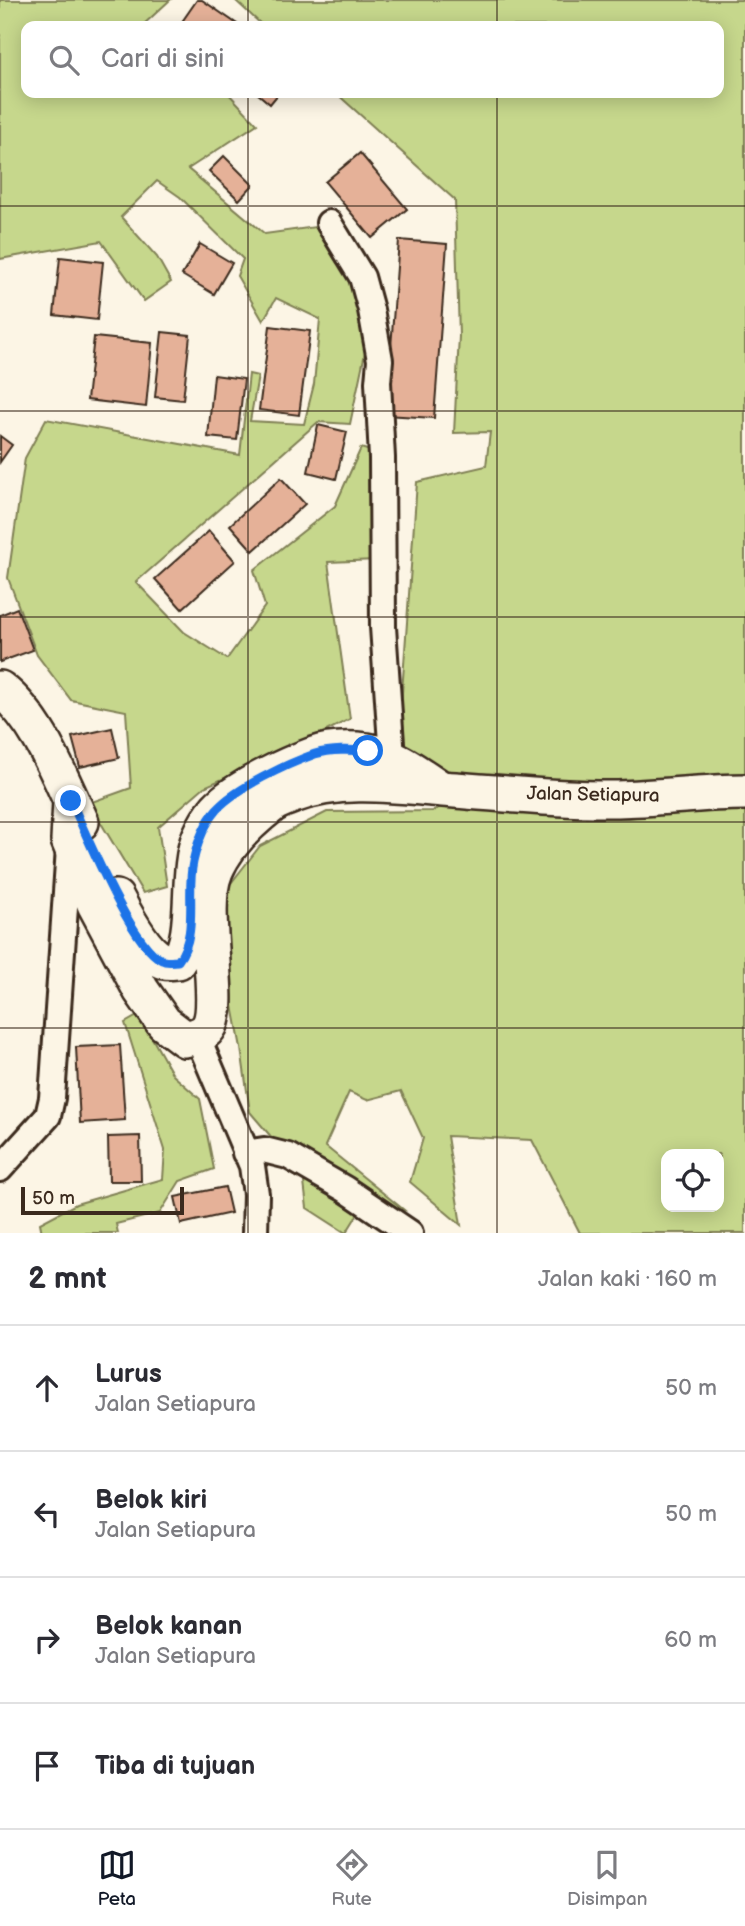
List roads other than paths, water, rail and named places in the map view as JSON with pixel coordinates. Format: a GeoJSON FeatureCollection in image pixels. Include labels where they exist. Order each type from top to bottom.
{"type":"FeatureCollection","features":[{"type":"Feature","properties":{"kind":"street"},"geometry":{"type":"LineString","coordinates":[[329,223],[362,277],[380,360],[378,382],[382,458],[383,627],[391,758]]}},
{"type":"Feature","properties":{"kind":"street","name":"Jalan Setiapura"},"geometry":{"type":"LineString","coordinates":[[0,689],[15,700],[31,721],[127,921],[162,961],[178,961],[184,954],[188,934],[192,864],[200,836],[216,810],[238,791],[316,754],[340,750],[391,758],[441,789]]}},
{"type":"Feature","properties":{"kind":"street","name":"Jalan Setiapura"},"geometry":{"type":"LineString","coordinates":[[71,801],[69,840],[96,904],[141,990],[164,1023],[185,1039],[197,1036],[209,1027],[212,1019],[214,995],[208,926],[214,871],[240,833],[276,802],[316,787],[363,782],[617,799],[745,792]]}},
{"type":"Feature","properties":{"kind":"street"},"geometry":{"type":"LineString","coordinates":[[0,1169],[48,1115],[52,1098],[69,840]]}},
{"type":"Feature","properties":{"kind":"street"},"geometry":{"type":"LineString","coordinates":[[197,1036],[252,1167],[255,1233]]}},
{"type":"Feature","properties":{"kind":"street"},"geometry":{"type":"LineString","coordinates":[[245,1153],[264,1150],[288,1156],[345,1189],[410,1233]]}}]}
